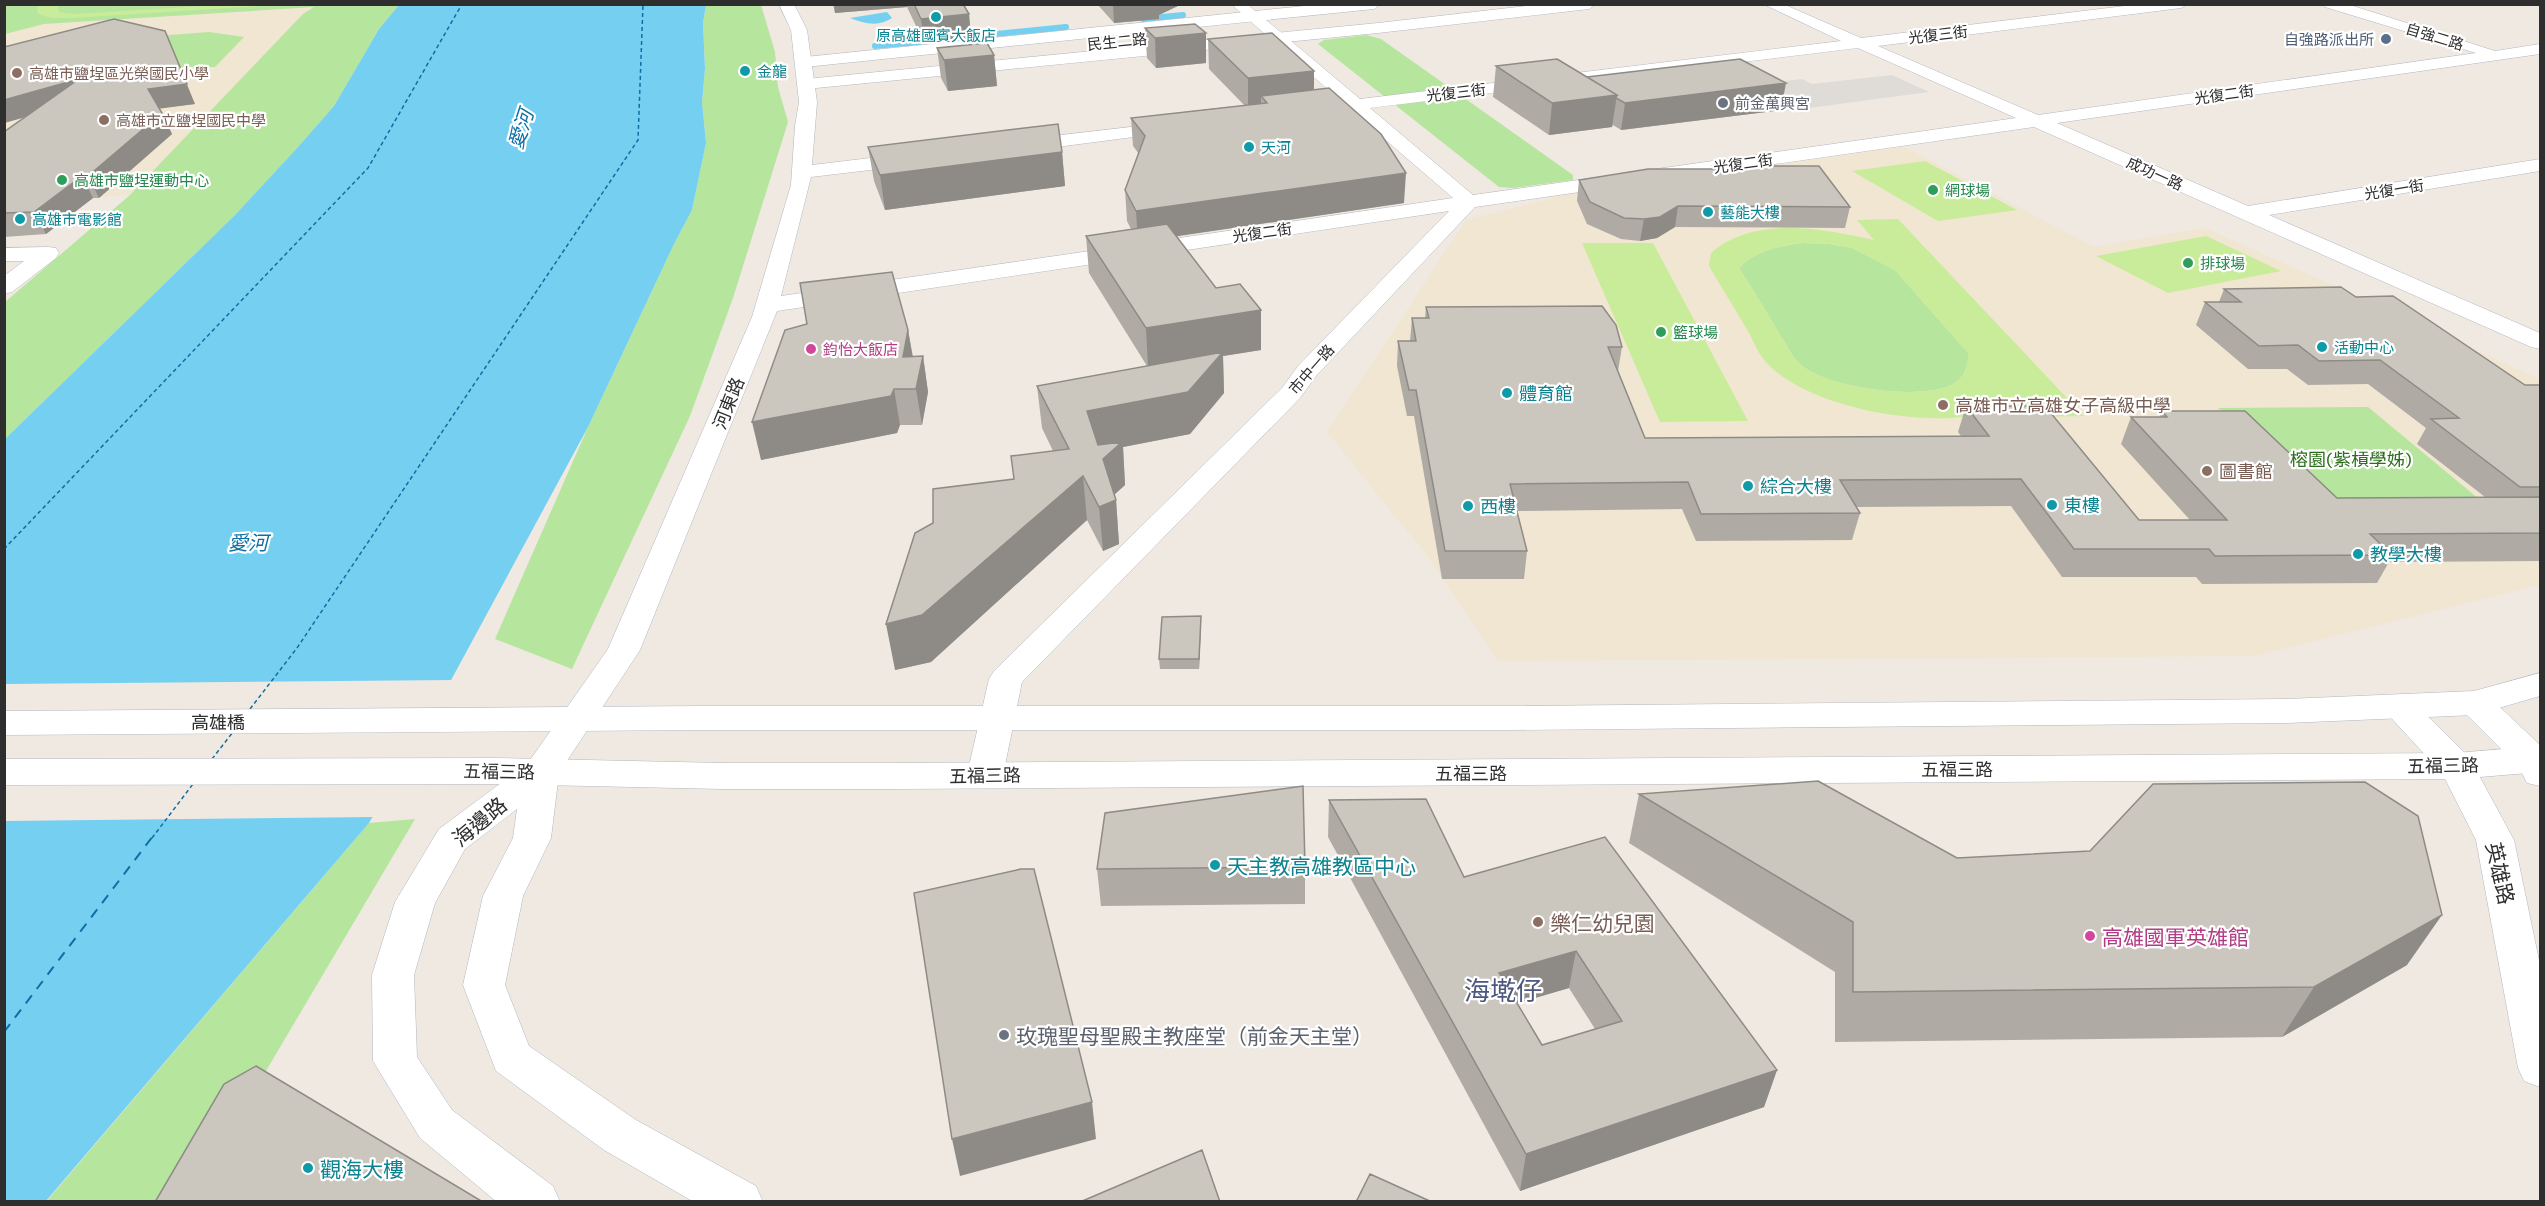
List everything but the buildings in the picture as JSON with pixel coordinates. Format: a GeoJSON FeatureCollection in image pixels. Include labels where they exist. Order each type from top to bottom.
{"type":"FeatureCollection","features":[{"type":"Feature","properties":{"kind":"street","name":"河東路"},"geometry":{"type":"LineString","coordinates":[[541,772],[624,650],[768,305],[801,185],[804,126],[808,102],[805,62],[799,30],[786,4]]}},
{"type":"Feature","properties":{"kind":"street"},"geometry":{"type":"LineString","coordinates":[[922,34],[1231,4]]}},
{"type":"Feature","properties":{"kind":"street"},"geometry":{"type":"LineString","coordinates":[[1238,4],[1469,202]]}},
{"type":"Feature","properties":{"kind":"street","name":"民生二路"},"geometry":{"type":"LineString","coordinates":[[1265,27],[1374,4]]}},
{"type":"Feature","properties":{"kind":"street","name":"民生二路"},"geometry":{"type":"LineString","coordinates":[[805,62],[1265,27],[1465,4]]}},
{"type":"Feature","properties":{"kind":"street"},"geometry":{"type":"LineString","coordinates":[[1265,27],[1589,4]]}},
{"type":"Feature","properties":{"kind":"street","name":"成功一路"},"geometry":{"type":"LineString","coordinates":[[1770,4],[2539,339]]}},
{"type":"Feature","properties":{"kind":"street","name":"光復三街"},"geometry":{"type":"LineString","coordinates":[[1286,113],[2181,4]]}},
{"type":"Feature","properties":{"kind":"street","name":"自強二路"},"geometry":{"type":"LineString","coordinates":[[2330,4],[2530,65]]}},
{"type":"Feature","properties":{"kind":"street","name":"光復二街"},"geometry":{"type":"LineString","coordinates":[[768,305],[2541,49]]}},
{"type":"Feature","properties":{"kind":"street"},"geometry":{"type":"LineString","coordinates":[[1002,147],[1191,125]]}},
{"type":"Feature","properties":{"kind":"street"},"geometry":{"type":"LineString","coordinates":[[802,172],[932,156]]}},
{"type":"Feature","properties":{"kind":"street","name":"光復一街"},"geometry":{"type":"LineString","coordinates":[[2246,213],[2541,165]]}},
{"type":"Feature","properties":{"kind":"street","name":"市中一路"},"geometry":{"type":"LineString","coordinates":[[985,775],[1006,679],[1291,393],[1307,371],[1469,202]]}},
{"type":"Feature","properties":{"kind":"street"},"geometry":{"type":"LineString","coordinates":[[4,255],[48,253],[4,287]]}},
{"type":"Feature","properties":{"kind":"street"},"geometry":{"type":"LineString","coordinates":[[576,718],[1511,718],[2399,708],[2475,703],[2541,684]]}},
{"type":"Feature","properties":{"kind":"street"},"geometry":{"type":"LineString","coordinates":[[2475,703],[2539,765]]}},
{"type":"Feature","properties":{"kind":"street","name":"英雄路"},"geometry":{"type":"LineString","coordinates":[[2399,708],[2456,766],[2495,840],[2541,1068]]}},
{"type":"Feature","properties":{"kind":"street","name":"高雄橋"},"geometry":{"type":"LineString","coordinates":[[4,723],[576,718]]}},
{"type":"Feature","properties":{"kind":"street","name":"五福三路"},"geometry":{"type":"LineString","coordinates":[[4,772],[541,772],[723,776],[1552,773],[2539,765]]}},
{"type":"Feature","properties":{"kind":"street","name":"海邊路"},"geometry":{"type":"LineString","coordinates":[[536,1202],[436,1124],[395,1061],[393,975],[415,902],[452,839],[541,772]]}},
{"type":"Feature","properties":{"kind":"street","name":"海邊路"},"geometry":{"type":"LineString","coordinates":[[541,772],[532,838],[503,896],[484,985],[512,1058],[620,1135],[739,1202]]}},
{"type":"Feature","properties":{"kind":"shaded area","name":"高雄市立鹽埕國民中學"},"geometry":{"type":"Polygon","coordinates":[[[316,6],[130,195],[5,203],[5,34],[44,24],[316,6]]]}},
{"type":"Feature","properties":{"kind":"shaded area"},"geometry":{"type":"Polygon","coordinates":[[[1892,75],[1929,92],[1787,111],[1742,86],[1802,79],[1812,84],[1892,75]]]}},
{"type":"Feature","properties":{"kind":"shaded area","name":"高雄市立高雄女子高級中學"},"geometry":{"type":"Polygon","coordinates":[[[1905,147],[2094,247],[2206,228],[2540,379],[2540,585],[2255,656],[1498,661],[1426,554],[1327,432],[1466,220],[1569,194],[1905,147]]]}},
{"type":"Feature","properties":{"kind":"green space"},"geometry":{"type":"Polygon","coordinates":[[[4,5],[399,5],[379,29],[334,106],[298,147],[235,215],[5,439],[5,302],[130,195],[303,14],[314,7],[44,24],[5,34],[4,5]]]}},
{"type":"Feature","properties":{"kind":"green space"},"geometry":{"type":"Polygon","coordinates":[[[61,5],[58,7],[59,12],[75,14],[219,5],[276,5],[51,18],[38,14],[37,7],[61,5]]]}},
{"type":"Feature","properties":{"kind":"green space"},"geometry":{"type":"Polygon","coordinates":[[[706,5],[761,5],[775,52],[778,87],[788,122],[733,298],[690,416],[572,669],[495,639],[588,427],[692,210],[706,143],[702,102],[705,69],[703,23],[706,5]]]}},
{"type":"Feature","properties":{"kind":"green space"},"geometry":{"type":"Polygon","coordinates":[[[209,32],[244,37],[215,67],[183,67],[139,73],[157,36],[209,32]]]}},
{"type":"Feature","properties":{"kind":"green space"},"geometry":{"type":"Polygon","coordinates":[[[1366,35],[1381,39],[1573,175],[1573,180],[1513,188],[1499,187],[1318,44],[1324,40],[1366,35]]]}},
{"type":"Feature","properties":{"kind":"green space","name":"網球場"},"geometry":{"type":"Polygon","coordinates":[[[1925,161],[2017,210],[1938,221],[1852,171],[1925,161]]]}},
{"type":"Feature","properties":{"kind":"green space"},"geometry":{"type":"Polygon","coordinates":[[[1898,219],[2084,416],[2031,417],[2012,396],[1985,413],[1961,417],[1901,416],[1869,411],[1808,391],[1784,377],[1765,361],[1709,266],[1711,253],[1729,241],[1748,233],[1768,229],[1811,229],[1874,240],[1857,220],[1898,219]],[[1803,243],[1777,247],[1753,257],[1739,268],[1798,362],[1810,371],[1828,379],[1875,390],[1923,391],[1942,388],[1956,382],[1966,370],[1969,354],[1895,270],[1852,248],[1803,243]]]}},
{"type":"Feature","properties":{"kind":"green space","name":"排球場"},"geometry":{"type":"Polygon","coordinates":[[[2206,236],[2281,271],[2168,293],[2096,256],[2206,236]]]}},
{"type":"Feature","properties":{"kind":"green space","name":"籃球場"},"geometry":{"type":"Polygon","coordinates":[[[1582,243],[1653,243],[1748,421],[1660,422],[1582,243]]]}},
{"type":"Feature","properties":{"kind":"green space"},"geometry":{"type":"Polygon","coordinates":[[[1803,243],[1852,248],[1895,270],[1969,354],[1966,370],[1962,376],[1956,382],[1942,388],[1900,392],[1875,390],[1828,379],[1810,371],[1798,362],[1739,268],[1761,253],[1777,247],[1803,243]]]}},
{"type":"Feature","properties":{"kind":"green space","name":"榕園(紫槓學姊)"},"geometry":{"type":"Polygon","coordinates":[[[2368,407],[2491,509],[2325,510],[2218,408],[2368,407]]]}},
{"type":"Feature","properties":{"kind":"green space"},"geometry":{"type":"Polygon","coordinates":[[[415,819],[189,1201],[46,1202],[369,823],[415,819]]]}},
{"type":"Feature","properties":{"kind":"water","name":"愛河"},"geometry":{"type":"Polygon","coordinates":[[[399,5],[706,5],[703,23],[705,69],[702,102],[706,143],[692,210],[588,427],[450,682],[369,823],[46,1201],[5,1202],[5,439],[235,215],[298,147],[334,106],[379,29],[399,5]]]}},
{"type":"Feature","properties":{"kind":"water"},"geometry":{"type":"Polygon","coordinates":[[[887,12],[892,18],[877,24],[850,18],[887,12]]]}},
{"type":"Feature","properties":{"kind":"pier"},"geometry":{"type":"Polygon","coordinates":[[[454,680],[376,817],[4,821],[5,684],[454,680]]]}},
{"type":"Feature","properties":{"kind":"waterway"},"geometry":{"type":"LineString","coordinates":[[1143,19],[1183,15]]}},
{"type":"Feature","properties":{"kind":"waterway"},"geometry":{"type":"LineString","coordinates":[[957,38],[1066,27]]}},
{"type":"Feature","properties":{"kind":"waterway"},"geometry":{"type":"LineString","coordinates":[[875,46],[940,40]]}},
{"type":"Feature","properties":{"kind":"ferry route"},"geometry":{"type":"LineString","coordinates":[[4,549],[368,168],[462,4]]}},
{"type":"Feature","properties":{"kind":"ferry route"},"geometry":{"type":"LineString","coordinates":[[250,709],[297,648],[638,140],[643,4]]}},
{"type":"Feature","properties":{"kind":"ferry route"},"geometry":{"type":"LineString","coordinates":[[212,759],[233,732]]}},
{"type":"Feature","properties":{"kind":"ferry route"},"geometry":{"type":"LineString","coordinates":[[152,838],[193,784]]}},
{"type":"Feature","properties":{"kind":"ferry route"},"geometry":{"type":"LineString","coordinates":[[4,1032],[153,836]]}},
{"type":"Feature","properties":{"kind":"place","name":"原高雄國賓大飯店"},"geometry":{"type":"Point","coordinates":[936,17]}},
{"type":"Feature","properties":{"kind":"place","name":"自強路派出所"},"geometry":{"type":"Point","coordinates":[2386,39]}},
{"type":"Feature","properties":{"kind":"place","name":"金龍"},"geometry":{"type":"Point","coordinates":[745,71]}},
{"type":"Feature","properties":{"kind":"place","name":"高雄市鹽埕區光榮國民小學"},"geometry":{"type":"Point","coordinates":[17,73]}},
{"type":"Feature","properties":{"kind":"place","name":"前金萬興宮"},"geometry":{"type":"Point","coordinates":[1723,103]}},
{"type":"Feature","properties":{"kind":"place","name":"高雄市立鹽埕國民中學"},"geometry":{"type":"Point","coordinates":[104,120]}},
{"type":"Feature","properties":{"kind":"place","name":"天河"},"geometry":{"type":"Point","coordinates":[1249,147]}},
{"type":"Feature","properties":{"kind":"place","name":"高雄市鹽埕運動中心"},"geometry":{"type":"Point","coordinates":[62,180]}},
{"type":"Feature","properties":{"kind":"place","name":"網球場"},"geometry":{"type":"Point","coordinates":[1933,190]}},
{"type":"Feature","properties":{"kind":"place","name":"藝能大樓"},"geometry":{"type":"Point","coordinates":[1708,212]}},
{"type":"Feature","properties":{"kind":"place","name":"高雄市電影館"},"geometry":{"type":"Point","coordinates":[20,219]}},
{"type":"Feature","properties":{"kind":"place","name":"排球場"},"geometry":{"type":"Point","coordinates":[2188,263]}},
{"type":"Feature","properties":{"kind":"place","name":"籃球場"},"geometry":{"type":"Point","coordinates":[1661,332]}},
{"type":"Feature","properties":{"kind":"place","name":"活動中心"},"geometry":{"type":"Point","coordinates":[2322,347]}},
{"type":"Feature","properties":{"kind":"place","name":"鈞怡大飯店"},"geometry":{"type":"Point","coordinates":[811,349]}},
{"type":"Feature","properties":{"kind":"place","name":"體育館"},"geometry":{"type":"Point","coordinates":[1507,393]}},
{"type":"Feature","properties":{"kind":"place","name":"高雄市立高雄女子高級中學"},"geometry":{"type":"Point","coordinates":[1943,405]}},
{"type":"Feature","properties":{"kind":"place","name":"圖書館"},"geometry":{"type":"Point","coordinates":[2207,471]}},
{"type":"Feature","properties":{"kind":"place","name":"綜合大樓"},"geometry":{"type":"Point","coordinates":[1748,486]}},
{"type":"Feature","properties":{"kind":"place","name":"東樓"},"geometry":{"type":"Point","coordinates":[2052,505]}},
{"type":"Feature","properties":{"kind":"place","name":"西樓"},"geometry":{"type":"Point","coordinates":[1468,506]}},
{"type":"Feature","properties":{"kind":"place","name":"教學大樓"},"geometry":{"type":"Point","coordinates":[2358,554]}},
{"type":"Feature","properties":{"kind":"place","name":"天主教高雄教區中心"},"geometry":{"type":"Point","coordinates":[1215,865]}},
{"type":"Feature","properties":{"kind":"place","name":"樂仁幼兒園"},"geometry":{"type":"Point","coordinates":[1538,922]}},
{"type":"Feature","properties":{"kind":"place","name":"高雄國軍英雄館"},"geometry":{"type":"Point","coordinates":[2090,936]}},
{"type":"Feature","properties":{"kind":"place","name":"玫瑰聖母聖殿主教座堂（前金天主堂）"},"geometry":{"type":"Point","coordinates":[1004,1035]}},
{"type":"Feature","properties":{"kind":"place","name":"觀海大樓"},"geometry":{"type":"Point","coordinates":[308,1168]}},
{"type":"Feature","properties":{"kind":"district","name":"海墘仔"},"geometry":{"type":"Point","coordinates":[1503,989]}}]}
